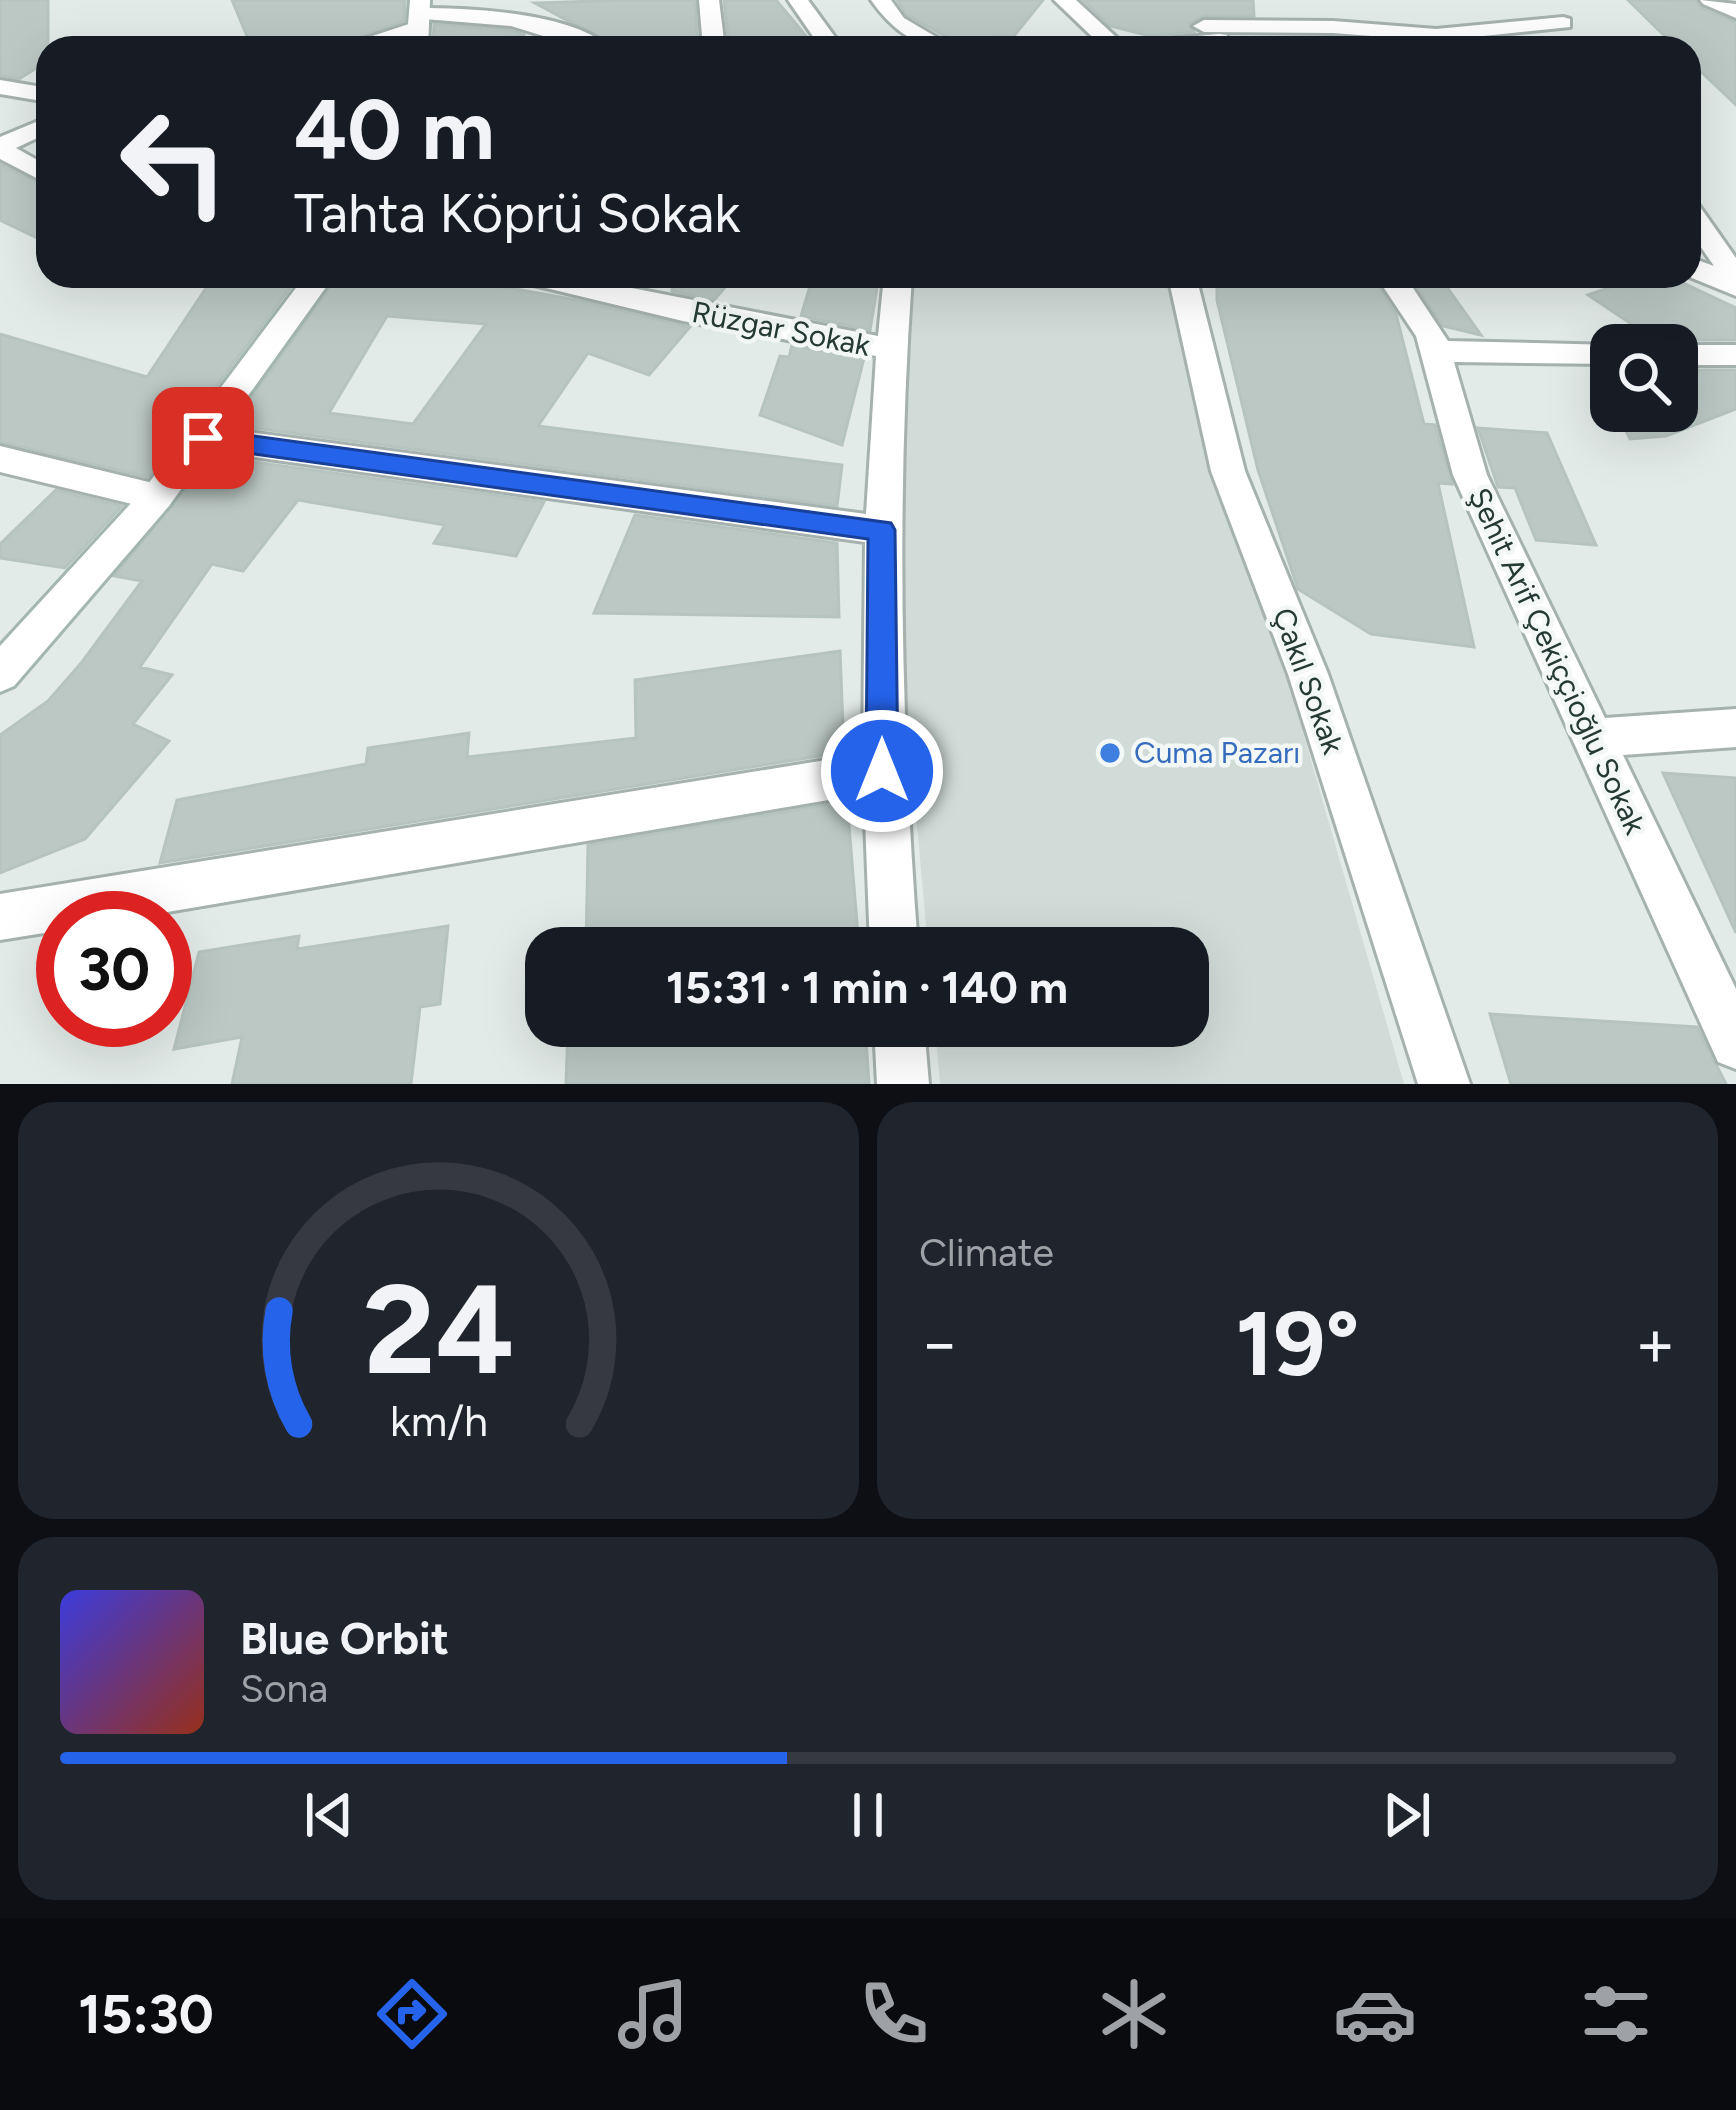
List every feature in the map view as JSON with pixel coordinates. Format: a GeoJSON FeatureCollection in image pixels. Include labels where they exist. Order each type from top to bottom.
{"type":"FeatureCollection","features":[{"type":"Feature","properties":{"kind":"street"},"geometry":{"type":"LineString","coordinates":[[419,18],[440,0]]}},
{"type":"Feature","properties":{"kind":"street"},"geometry":{"type":"LineString","coordinates":[[709,0],[713,36]]}},
{"type":"Feature","properties":{"kind":"street"},"geometry":{"type":"LineString","coordinates":[[798,0],[824,36]]}},
{"type":"Feature","properties":{"kind":"street"},"geometry":{"type":"LineString","coordinates":[[881,0],[897,22],[922,36]]}},
{"type":"Feature","properties":{"kind":"street"},"geometry":{"type":"LineString","coordinates":[[1064,0],[1104,36]]}},
{"type":"Feature","properties":{"kind":"street"},"geometry":{"type":"LineString","coordinates":[[1184,0],[1214,36]]}},
{"type":"Feature","properties":{"kind":"street"},"geometry":{"type":"LineString","coordinates":[[1548,0],[1572,36]]}},
{"type":"Feature","properties":{"kind":"street"},"geometry":{"type":"LineString","coordinates":[[1710,0],[1736,13]]}},
{"type":"Feature","properties":{"kind":"street"},"geometry":{"type":"LineString","coordinates":[[376,36],[419,18],[477,13],[570,36]]}},
{"type":"Feature","properties":{"kind":"street"},"geometry":{"type":"LineString","coordinates":[[1237,36],[1333,27],[1436,35],[1564,23]]}},
{"type":"Feature","properties":{"kind":"street"},"geometry":{"type":"LineString","coordinates":[[0,87],[36,92]]}},
{"type":"Feature","properties":{"kind":"street"},"geometry":{"type":"LineString","coordinates":[[0,147],[36,130]]}},
{"type":"Feature","properties":{"kind":"street"},"geometry":{"type":"LineString","coordinates":[[0,147],[36,169]]}},
{"type":"Feature","properties":{"kind":"street"},"geometry":{"type":"LineString","coordinates":[[1701,229],[1736,283]]}},
{"type":"Feature","properties":{"kind":"street"},"geometry":{"type":"LineString","coordinates":[[1701,270],[1736,283]]}},
{"type":"Feature","properties":{"kind":"street"},"geometry":{"type":"LineString","coordinates":[[0,674],[158,497],[311,288]]}},
{"type":"Feature","properties":{"kind":"street","name":"Rüzgar Sokak"},"geometry":{"type":"LineString","coordinates":[[650,288],[683,311],[891,349]]}},
{"type":"Feature","properties":{"kind":"street"},"geometry":{"type":"LineString","coordinates":[[893,927],[882,771],[881,530],[897,288]]}},
{"type":"Feature","properties":{"kind":"street","name":"Çakıl Sokak"},"geometry":{"type":"LineString","coordinates":[[1185,288],[1228,471],[1308,674],[1444,1084]]}},
{"type":"Feature","properties":{"kind":"street","name":"Şehit Arif Çekiççioğlu Sokak"},"geometry":{"type":"LineString","coordinates":[[1398,288],[1431,335],[1470,475],[1736,1045]]}},
{"type":"Feature","properties":{"kind":"street"},"geometry":{"type":"LineString","coordinates":[[1435,351],[1590,354]]}},
{"type":"Feature","properties":{"kind":"street"},"geometry":{"type":"LineString","coordinates":[[1698,355],[1736,355]]}},
{"type":"Feature","properties":{"kind":"street"},"geometry":{"type":"LineString","coordinates":[[203,438],[881,530]]}},
{"type":"Feature","properties":{"kind":"street"},"geometry":{"type":"LineString","coordinates":[[0,459],[158,497]]}},
{"type":"Feature","properties":{"kind":"street"},"geometry":{"type":"LineString","coordinates":[[1593,738],[1736,728]]}},
{"type":"Feature","properties":{"kind":"street"},"geometry":{"type":"LineString","coordinates":[[0,917],[882,771]]}},
{"type":"Feature","properties":{"kind":"street"},"geometry":{"type":"LineString","coordinates":[[900,1047],[903,1084]]}},
{"type":"Feature","properties":{"kind":"shaded area","name":"Cuma Pazarı"},"geometry":{"type":"Polygon","coordinates":[[[910,288],[1175,288],[1404,1084],[940,1084],[937,1047],[1209,1047],[1209,927],[926,927],[893,558],[910,288]]]}},
{"type":"Feature","properties":{"kind":"building"},"geometry":{"type":"Polygon","coordinates":[[[0,0],[48,0],[48,36],[36,36],[36,68],[19,79],[0,76],[0,0]]]}},
{"type":"Feature","properties":{"kind":"building"},"geometry":{"type":"Polygon","coordinates":[[[232,0],[405,1],[404,21],[364,36],[247,36],[232,0]]]}},
{"type":"Feature","properties":{"kind":"building"},"geometry":{"type":"Polygon","coordinates":[[[695,0],[697,36],[597,36],[535,3],[695,0]]]}},
{"type":"Feature","properties":{"kind":"building"},"geometry":{"type":"Polygon","coordinates":[[[724,0],[776,0],[806,36],[728,36],[724,0]]]}},
{"type":"Feature","properties":{"kind":"building"},"geometry":{"type":"Polygon","coordinates":[[[897,0],[1043,0],[1014,36],[945,36],[907,15],[897,0]]]}},
{"type":"Feature","properties":{"kind":"building"},"geometry":{"type":"Polygon","coordinates":[[[1083,0],[1253,0],[1254,16],[1204,16],[1189,24],[1194,32],[1150,36],[1110,26],[1083,0]]]}},
{"type":"Feature","properties":{"kind":"building"},"geometry":{"type":"Polygon","coordinates":[[[1628,0],[1696,0],[1701,8],[1736,22],[1736,105],[1701,71],[1701,36],[1665,36],[1628,0]]]}},
{"type":"Feature","properties":{"kind":"building"},"geometry":{"type":"Polygon","coordinates":[[[434,24],[525,35],[517,36],[433,36],[434,24]]]}},
{"type":"Feature","properties":{"kind":"building"},"geometry":{"type":"Polygon","coordinates":[[[0,164],[36,182],[36,237],[0,220],[0,164]]]}},
{"type":"Feature","properties":{"kind":"building"},"geometry":{"type":"Polygon","coordinates":[[[206,288],[290,288],[148,477],[0,442],[0,334],[147,377],[206,288]]]}},
{"type":"Feature","properties":{"kind":"building"},"geometry":{"type":"Polygon","coordinates":[[[329,288],[509,288],[690,327],[649,375],[588,353],[538,426],[842,465],[837,506],[232,425],[329,288]],[[387,316],[329,413],[413,424],[486,324],[387,316]]]}},
{"type":"Feature","properties":{"kind":"building"},"geometry":{"type":"Polygon","coordinates":[[[672,288],[724,288],[714,300],[672,288]]]}},
{"type":"Feature","properties":{"kind":"building"},"geometry":{"type":"Polygon","coordinates":[[[809,288],[877,288],[870,330],[801,316],[809,288]]]}},
{"type":"Feature","properties":{"kind":"building"},"geometry":{"type":"Polygon","coordinates":[[[1217,288],[1380,288],[1396,314],[1424,424],[1435,425],[1452,484],[1438,483],[1474,647],[1371,634],[1298,589],[1258,470],[1217,288]]]}},
{"type":"Feature","properties":{"kind":"building"},"geometry":{"type":"Polygon","coordinates":[[[1418,288],[1448,288],[1481,335],[1443,326],[1418,288]]]}},
{"type":"Feature","properties":{"kind":"building"},"geometry":{"type":"Polygon","coordinates":[[[1608,288],[1694,288],[1736,308],[1736,340],[1698,340],[1698,324],[1632,324],[1588,295],[1608,288]]]}},
{"type":"Feature","properties":{"kind":"building"},"geometry":{"type":"Polygon","coordinates":[[[792,345],[864,358],[842,445],[760,415],[780,356],[789,357],[792,345]]]}},
{"type":"Feature","properties":{"kind":"building"},"geometry":{"type":"Polygon","coordinates":[[[1698,370],[1736,370],[1736,409],[1698,424],[1698,370]]]}},
{"type":"Feature","properties":{"kind":"building"},"geometry":{"type":"Polygon","coordinates":[[[1478,428],[1547,433],[1596,545],[1536,540],[1515,488],[1498,487],[1478,428]]]}},
{"type":"Feature","properties":{"kind":"building"},"geometry":{"type":"Polygon","coordinates":[[[1626,432],[1676,432],[1666,436],[1630,439],[1626,432]]]}},
{"type":"Feature","properties":{"kind":"building"},"geometry":{"type":"Polygon","coordinates":[[[211,456],[544,502],[516,556],[434,543],[445,525],[298,500],[243,571],[212,564],[140,667],[172,675],[133,724],[169,741],[85,839],[0,873],[0,735],[48,701],[82,662],[142,581],[114,576],[211,456]]]}},
{"type":"Feature","properties":{"kind":"building"},"geometry":{"type":"Polygon","coordinates":[[[56,490],[122,506],[65,568],[0,558],[0,544],[56,490]]]}},
{"type":"Feature","properties":{"kind":"building"},"geometry":{"type":"Polygon","coordinates":[[[635,515],[837,543],[839,617],[594,613],[635,515]]]}},
{"type":"Feature","properties":{"kind":"building"},"geometry":{"type":"Polygon","coordinates":[[[840,651],[844,752],[160,863],[177,800],[366,764],[368,748],[469,733],[467,757],[636,738],[635,680],[840,651]]]}},
{"type":"Feature","properties":{"kind":"building"},"geometry":{"type":"Polygon","coordinates":[[[1663,773],[1736,778],[1736,933],[1663,773]]]}},
{"type":"Feature","properties":{"kind":"building"},"geometry":{"type":"Polygon","coordinates":[[[847,801],[857,927],[586,927],[588,845],[847,801]]]}},
{"type":"Feature","properties":{"kind":"building"},"geometry":{"type":"Polygon","coordinates":[[[448,926],[440,1004],[420,1007],[411,1084],[232,1084],[242,1037],[192,1046],[192,979],[199,952],[299,936],[297,949],[448,926]]]}},
{"type":"Feature","properties":{"kind":"building"},"geometry":{"type":"Polygon","coordinates":[[[1490,1014],[1697,1027],[1726,1084],[1511,1084],[1490,1014]]]}},
{"type":"Feature","properties":{"kind":"building"},"geometry":{"type":"Polygon","coordinates":[[[567,1047],[866,1047],[869,1084],[566,1084],[567,1047]]]}},
{"type":"Feature","properties":{"kind":"place","name":"Cuma Pazarı"},"geometry":{"type":"Point","coordinates":[1110,753]}},
{"type":"Feature","properties":{"kind":"route"},"geometry":{"type":"LineString","coordinates":[[203,438],[881,530],[882,771]]}}]}
